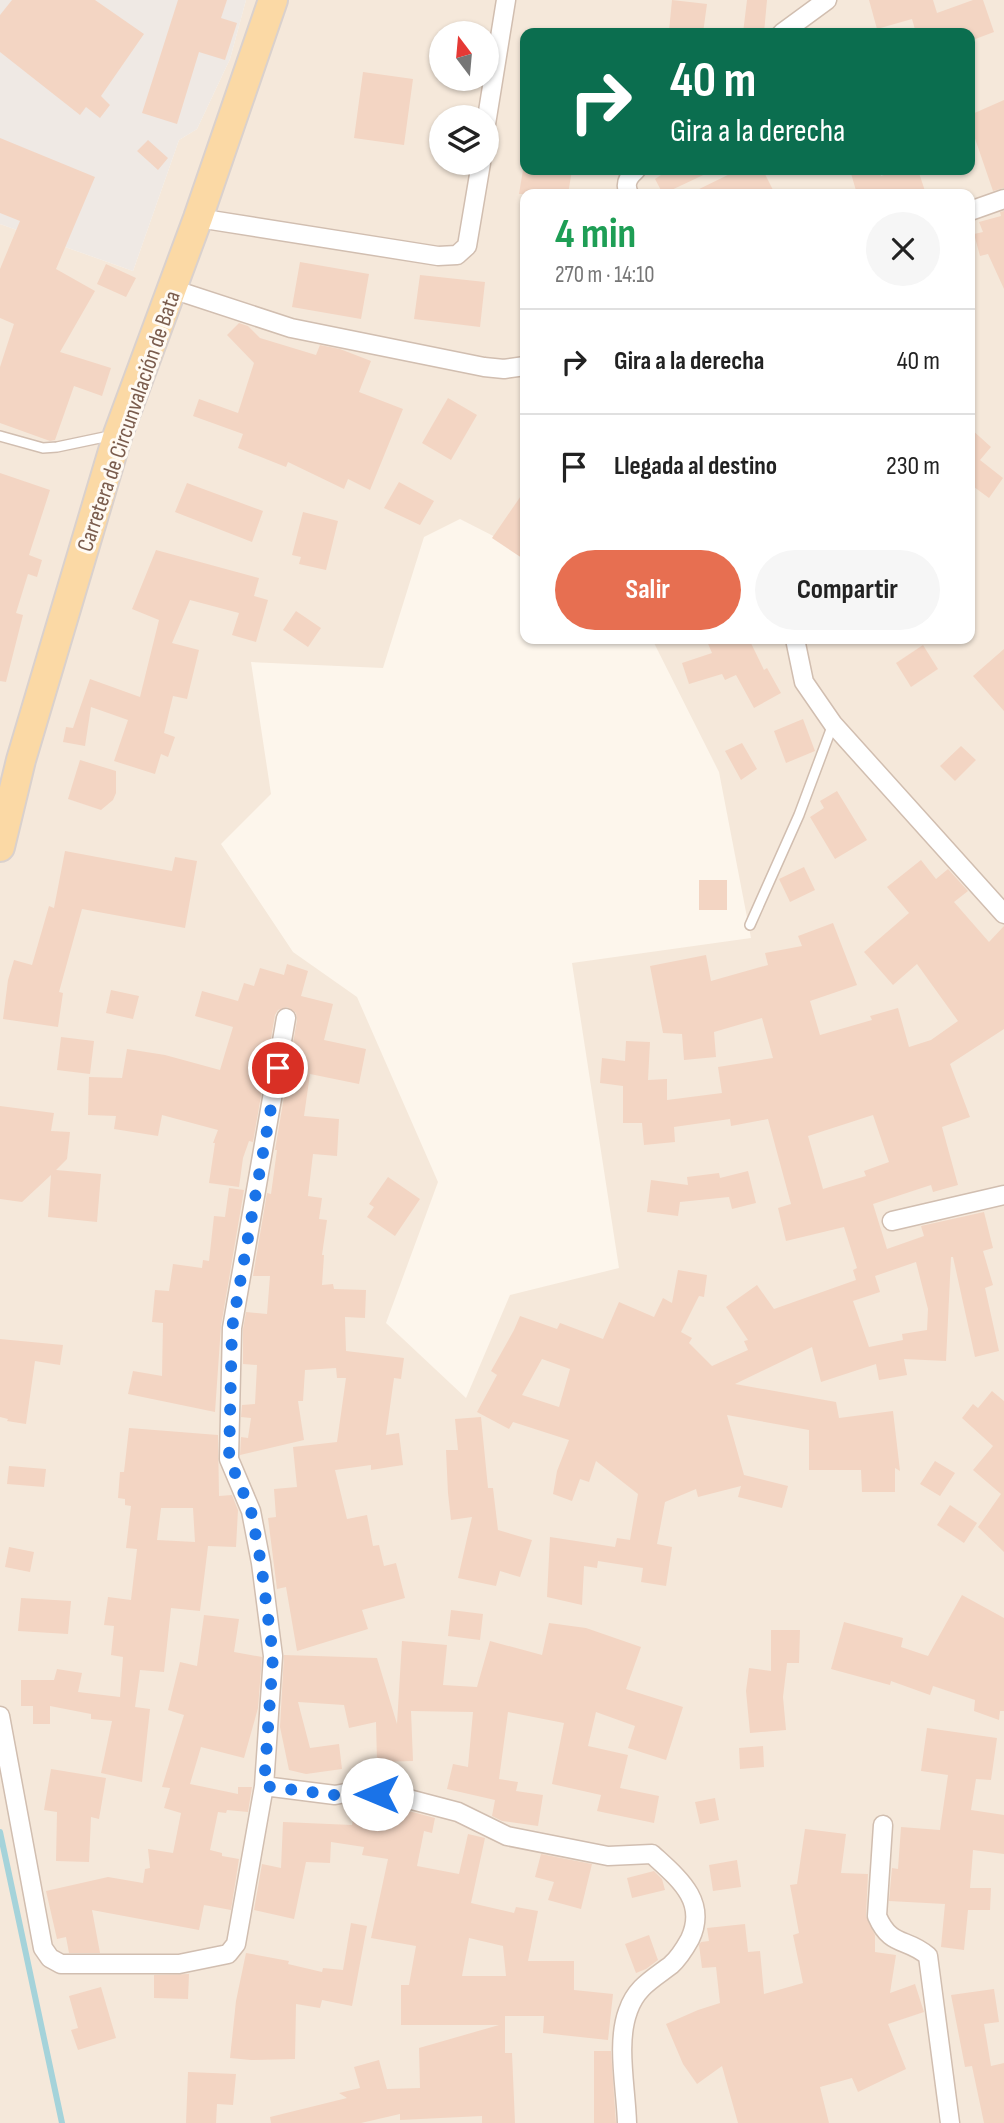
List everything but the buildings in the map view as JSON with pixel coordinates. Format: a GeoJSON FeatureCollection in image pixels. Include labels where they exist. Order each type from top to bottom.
{"type":"FeatureCollection","features":[{"type":"Feature","properties":{"kind":"main road","name":"Carretera de Circunvalación de Bata"},"geometry":{"type":"LineString","coordinates":[[0,847],[21,760],[118,434],[198,218],[274,0]]}},
{"type":"Feature","properties":{"kind":"street"},"geometry":{"type":"LineString","coordinates":[[489,105],[506,0]]}},
{"type":"Feature","properties":{"kind":"street"},"geometry":{"type":"LineString","coordinates":[[789,28],[827,0]]}},
{"type":"Feature","properties":{"kind":"street"},"geometry":{"type":"LineString","coordinates":[[198,218],[438,256],[457,256],[467,246],[479,175]]}},
{"type":"Feature","properties":{"kind":"street"},"geometry":{"type":"LineString","coordinates":[[975,209],[1004,199]]}},
{"type":"Feature","properties":{"kind":"street"},"geometry":{"type":"LineString","coordinates":[[172,289],[291,328],[484,367],[504,369],[520,367]]}},
{"type":"Feature","properties":{"kind":"street"},"geometry":{"type":"LineString","coordinates":[[796,644],[804,682],[832,724],[1004,914]]}},
{"type":"Feature","properties":{"kind":"street"},"geometry":{"type":"LineString","coordinates":[[0,1716],[43,1948],[50,1958],[61,1964],[179,1964],[228,1954],[236,1944],[264,1786],[273,1656],[251,1511],[229,1459],[232,1328],[286,1018]]}},
{"type":"Feature","properties":{"kind":"street"},"geometry":{"type":"LineString","coordinates":[[892,1221],[1004,1195]]}},
{"type":"Feature","properties":{"kind":"street"},"geometry":{"type":"LineString","coordinates":[[264,1786],[335,1795],[356,1791],[397,1796],[458,1812],[507,1836],[608,1856],[652,1854],[680,1880],[696,1905],[694,1931],[673,1964],[641,1986],[628,2008],[622,2031],[627,2123]]}},
{"type":"Feature","properties":{"kind":"street"},"geometry":{"type":"LineString","coordinates":[[883,1825],[877,1916],[883,1930],[896,1941],[917,1947],[928,1956],[950,2123]]}},
{"type":"Feature","properties":{"kind":"lane"},"geometry":{"type":"LineString","coordinates":[[0,436],[43,447],[58,447],[118,434]]}},
{"type":"Feature","properties":{"kind":"lane"},"geometry":{"type":"LineString","coordinates":[[750,925],[799,815],[832,724]]}},
{"type":"Feature","properties":{"kind":"shaded area"},"geometry":{"type":"Polygon","coordinates":[[[0,0],[246,0],[230,59],[197,129],[179,140],[133,271],[0,224],[0,0]]]}},
{"type":"Feature","properties":{"kind":"shaded area"},"geometry":{"type":"Polygon","coordinates":[[[246,0],[1004,0],[1004,2123],[0,2123],[0,224],[133,271],[179,140],[197,129],[230,59],[246,0]],[[520,189],[520,549],[460,519],[424,537],[383,668],[251,662],[271,794],[221,844],[293,952],[357,997],[438,1182],[386,1323],[466,1398],[510,1295],[619,1268],[572,963],[751,938],[719,772],[655,644],[975,644],[975,189],[520,189]]]}},
{"type":"Feature","properties":{"kind":"waterway"},"geometry":{"type":"LineString","coordinates":[[0,1832],[62,2123]]}},
{"type":"Feature","properties":{"kind":"route"},"geometry":{"type":"LineString","coordinates":[[278,1068],[232,1328],[229,1459],[251,1511],[273,1656],[264,1786],[335,1795],[356,1791],[377,1794]]}}]}
